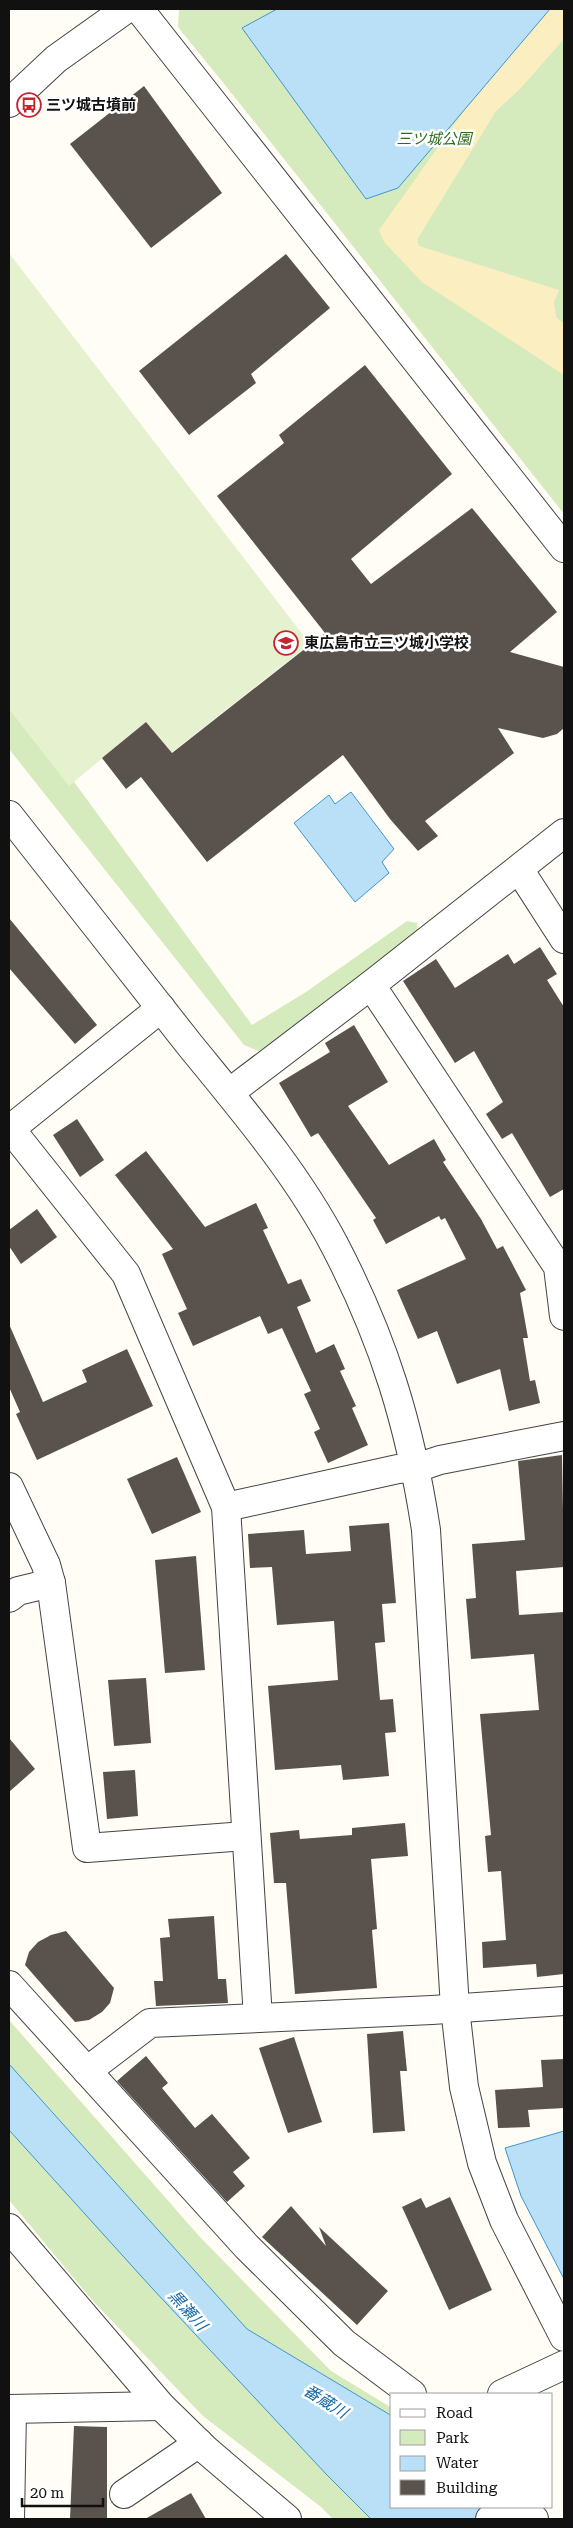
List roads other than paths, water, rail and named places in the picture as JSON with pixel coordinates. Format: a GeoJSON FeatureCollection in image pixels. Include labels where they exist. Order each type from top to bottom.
{"type":"FeatureCollection","features":[{"type":"Feature","properties":{"kind":"street"},"geometry":{"type":"LineString","coordinates":[[9,103],[56,59],[126,9]]}},
{"type":"Feature","properties":{"kind":"street"},"geometry":{"type":"LineString","coordinates":[[139,9],[564,548]]}},
{"type":"Feature","properties":{"kind":"street"},"geometry":{"type":"LineString","coordinates":[[9,815],[229,1093],[294,1180],[334,1244],[362,1299],[380,1344],[402,1407],[416,1468],[426,1530],[455,2008],[464,2087],[482,2163],[504,2220],[564,2337]]}},
{"type":"Feature","properties":{"kind":"street"},"geometry":{"type":"LineString","coordinates":[[229,1093],[371,985],[564,833]]}},
{"type":"Feature","properties":{"kind":"street"},"geometry":{"type":"LineString","coordinates":[[518,869],[564,939]]}},
{"type":"Feature","properties":{"kind":"street"},"geometry":{"type":"LineString","coordinates":[[371,985],[561,1265],[564,1316]]}},
{"type":"Feature","properties":{"kind":"street"},"geometry":{"type":"LineString","coordinates":[[161,1008],[9,1129],[126,1274],[226,1508],[245,1836],[258,2018]]}},
{"type":"Feature","properties":{"kind":"street"},"geometry":{"type":"LineString","coordinates":[[226,1508],[398,1469],[416,1468],[440,1460],[564,1436]]}},
{"type":"Feature","properties":{"kind":"street"},"geometry":{"type":"LineString","coordinates":[[9,1487],[46,1565],[51,1583],[87,1848],[245,1836]]}},
{"type":"Feature","properties":{"kind":"street"},"geometry":{"type":"LineString","coordinates":[[9,1598],[18,1591],[51,1583]]}},
{"type":"Feature","properties":{"kind":"street"},"geometry":{"type":"LineString","coordinates":[[9,1985],[254,2254],[344,2343],[411,2393]]}},
{"type":"Feature","properties":{"kind":"street"},"geometry":{"type":"LineString","coordinates":[[87,2071],[150,2023],[564,2001]]}},
{"type":"Feature","properties":{"kind":"street"},"geometry":{"type":"LineString","coordinates":[[9,2228],[160,2406],[287,2519]]}},
{"type":"Feature","properties":{"kind":"street"},"geometry":{"type":"LineString","coordinates":[[504,2393],[564,2365]]}},
{"type":"Feature","properties":{"kind":"street"},"geometry":{"type":"LineString","coordinates":[[10,2519],[10,2410],[160,2406]]}},
{"type":"Feature","properties":{"kind":"street"},"geometry":{"type":"LineString","coordinates":[[124,2494],[200,2443]]}},
{"type":"Feature","properties":{"kind":"street"},"geometry":{"type":"LineString","coordinates":[[490,2519],[505,2508]]}},
{"type":"Feature","properties":{"kind":"street"},"geometry":{"type":"LineString","coordinates":[[524,2508],[534,2519]]}},
{"type":"Feature","properties":{"kind":"water"},"geometry":{"type":"Polygon","coordinates":[[[277,9],[550,9],[398,188],[366,199],[242,28],[277,9]]]}},
{"type":"Feature","properties":{"kind":"water"},"geometry":{"type":"Polygon","coordinates":[[[351,792],[394,849],[382,862],[389,873],[355,902],[294,823],[329,795],[335,804],[351,792]]]}},
{"type":"Feature","properties":{"kind":"water"},"geometry":{"type":"Polygon","coordinates":[[[9,2064],[247,2329],[390,2415],[390,2508],[489,2508],[497,2519],[371,2519],[327,2475],[151,2287],[9,2130],[9,2064]]]}},
{"type":"Feature","properties":{"kind":"water"},"geometry":{"type":"Polygon","coordinates":[[[564,2131],[564,2279],[521,2196],[505,2148],[564,2131]]]}},
{"type":"Feature","properties":{"kind":"place","name":"三ツ城古墳前"},"geometry":{"type":"Point","coordinates":[29,105]}},
{"type":"Feature","properties":{"kind":"place","name":"東広島市立三ツ城小学校"},"geometry":{"type":"Point","coordinates":[286,643]}},
{"type":"Feature","properties":{"kind":"park label","name":"三ツ城公園"},"geometry":{"type":"Point","coordinates":[434,139]}},
{"type":"Feature","properties":{"kind":"water label","name":"黒瀬川"},"geometry":{"type":"Point","coordinates":[188,2310]}},
{"type":"Feature","properties":{"kind":"water label","name":"番蔵川"},"geometry":{"type":"Point","coordinates":[326,2401]}}]}
